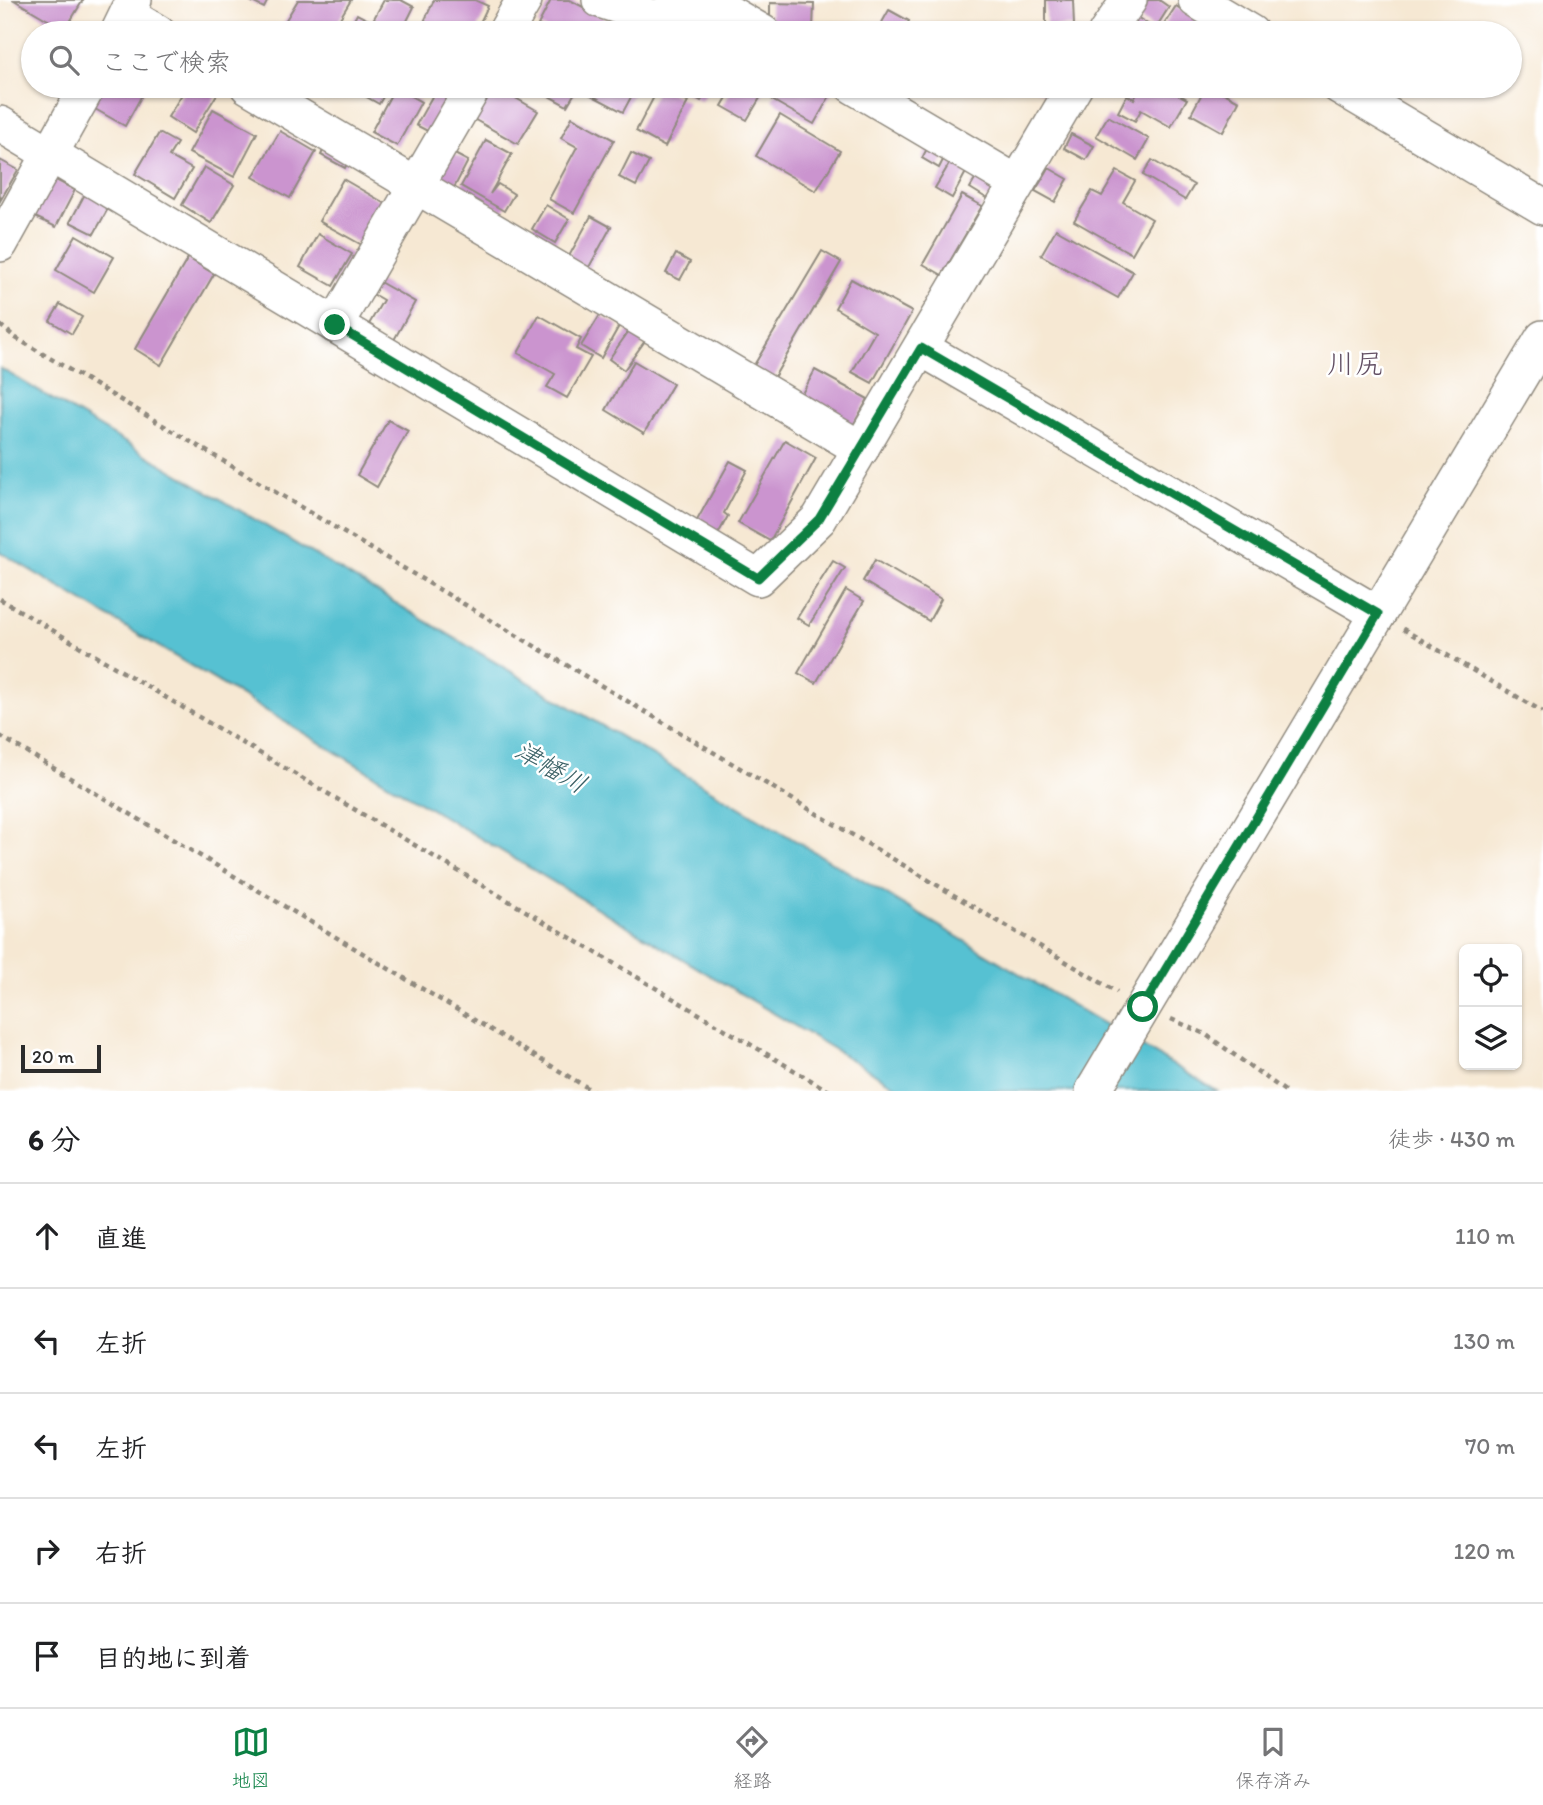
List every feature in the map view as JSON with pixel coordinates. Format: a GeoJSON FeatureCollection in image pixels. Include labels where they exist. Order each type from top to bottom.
{"type":"FeatureCollection","features":[{"type":"Feature","properties":{"kind":"street"},"geometry":{"type":"LineString","coordinates":[[512,21],[524,0]]}},
{"type":"Feature","properties":{"kind":"street"},"geometry":{"type":"LineString","coordinates":[[600,0],[654,18],[710,1],[743,21]]}},
{"type":"Feature","properties":{"kind":"street"},"geometry":{"type":"LineString","coordinates":[[1097,0],[1099,21]]}},
{"type":"Feature","properties":{"kind":"street"},"geometry":{"type":"LineString","coordinates":[[1114,21],[1129,0]]}},
{"type":"Feature","properties":{"kind":"street"},"geometry":{"type":"LineString","coordinates":[[1196,0],[1231,21]]}},
{"type":"Feature","properties":{"kind":"street"},"geometry":{"type":"LineString","coordinates":[[0,244],[81,98]]}},
{"type":"Feature","properties":{"kind":"street"},"geometry":{"type":"LineString","coordinates":[[268,98],[861,449]]}},
{"type":"Feature","properties":{"kind":"street"},"geometry":{"type":"LineString","coordinates":[[335,325],[467,98]]}},
{"type":"Feature","properties":{"kind":"street"},"geometry":{"type":"LineString","coordinates":[[873,98],[1017,183]]}},
{"type":"Feature","properties":{"kind":"street"},"geometry":{"type":"LineString","coordinates":[[0,124],[758,578],[819,519],[1068,98]]}},
{"type":"Feature","properties":{"kind":"street"},"geometry":{"type":"LineString","coordinates":[[1359,98],[1543,207]]}},
{"type":"Feature","properties":{"kind":"street"},"geometry":{"type":"LineString","coordinates":[[1093,1091],[1543,338]]}},
{"type":"Feature","properties":{"kind":"street"},"geometry":{"type":"LineString","coordinates":[[921,348],[1378,614]]}},
{"type":"Feature","properties":{"kind":"path"},"geometry":{"type":"LineString","coordinates":[[0,325],[16,338],[1139,1013],[1205,1034],[1285,1091]]}},
{"type":"Feature","properties":{"kind":"path"},"geometry":{"type":"LineString","coordinates":[[0,598],[829,1091]]}},
{"type":"Feature","properties":{"kind":"path"},"geometry":{"type":"LineString","coordinates":[[1378,614],[1543,712]]}},
{"type":"Feature","properties":{"kind":"path"},"geometry":{"type":"LineString","coordinates":[[0,736],[593,1091]]}},
{"type":"Feature","properties":{"kind":"water","name":"津幡川"},"geometry":{"type":"Polygon","coordinates":[[[0,368],[1217,1091],[904,1091],[0,552],[0,368]]]}},
{"type":"Feature","properties":{"kind":"building"},"geometry":{"type":"Polygon","coordinates":[[[14,0],[83,0],[70,21],[50,21],[14,0]]]}},
{"type":"Feature","properties":{"kind":"building"},"geometry":{"type":"Polygon","coordinates":[[[248,0],[268,0],[264,8],[248,0]]]}},
{"type":"Feature","properties":{"kind":"building"},"geometry":{"type":"Polygon","coordinates":[[[298,0],[351,0],[338,21],[285,21],[298,0]]]}},
{"type":"Feature","properties":{"kind":"building"},"geometry":{"type":"Polygon","coordinates":[[[384,0],[401,0],[414,7],[407,21],[373,21],[384,0]]]}},
{"type":"Feature","properties":{"kind":"building"},"geometry":{"type":"Polygon","coordinates":[[[434,0],[475,0],[488,6],[481,21],[424,21],[434,0]]]}},
{"type":"Feature","properties":{"kind":"building"},"geometry":{"type":"Polygon","coordinates":[[[551,0],[570,0],[609,21],[540,21],[551,0]]]}},
{"type":"Feature","properties":{"kind":"building"},"geometry":{"type":"Polygon","coordinates":[[[1046,0],[1073,0],[1074,21],[1046,21],[1046,0]]]}},
{"type":"Feature","properties":{"kind":"building"},"geometry":{"type":"Polygon","coordinates":[[[1148,0],[1159,0],[1169,7],[1160,21],[1143,21],[1137,17],[1148,0]]]}},
{"type":"Feature","properties":{"kind":"building"},"geometry":{"type":"Polygon","coordinates":[[[770,3],[814,4],[813,21],[770,21],[770,3]]]}},
{"type":"Feature","properties":{"kind":"building"},"geometry":{"type":"Polygon","coordinates":[[[1176,6],[1198,21],[1166,21],[1176,6]]]}},
{"type":"Feature","properties":{"kind":"building"},"geometry":{"type":"Polygon","coordinates":[[[889,10],[909,21],[883,21],[889,10]]]}},
{"type":"Feature","properties":{"kind":"building"},"geometry":{"type":"Polygon","coordinates":[[[357,14],[370,21],[353,21],[357,14]]]}},
{"type":"Feature","properties":{"kind":"building"},"geometry":{"type":"Polygon","coordinates":[[[92,98],[140,98],[125,126],[88,105],[92,98]]]}},
{"type":"Feature","properties":{"kind":"building"},"geometry":{"type":"Polygon","coordinates":[[[180,98],[215,98],[193,133],[168,117],[180,98]]]}},
{"type":"Feature","properties":{"kind":"building"},"geometry":{"type":"Polygon","coordinates":[[[368,98],[382,98],[379,104],[368,98]]]}},
{"type":"Feature","properties":{"kind":"building"},"geometry":{"type":"Polygon","coordinates":[[[389,98],[414,98],[421,102],[397,146],[371,132],[389,98]]]}},
{"type":"Feature","properties":{"kind":"building"},"geometry":{"type":"Polygon","coordinates":[[[431,98],[458,98],[437,136],[416,125],[431,98]]]}},
{"type":"Feature","properties":{"kind":"building"},"geometry":{"type":"Polygon","coordinates":[[[481,98],[516,98],[538,111],[518,144],[470,117],[481,98]]]}},
{"type":"Feature","properties":{"kind":"building"},"geometry":{"type":"Polygon","coordinates":[[[552,98],[572,98],[567,106],[552,98]]]}},
{"type":"Feature","properties":{"kind":"building"},"geometry":{"type":"Polygon","coordinates":[[[597,98],[631,98],[623,112],[597,98]]]}},
{"type":"Feature","properties":{"kind":"building"},"geometry":{"type":"Polygon","coordinates":[[[653,98],[680,98],[688,102],[665,147],[636,131],[653,98]]]}},
{"type":"Feature","properties":{"kind":"building"},"geometry":{"type":"Polygon","coordinates":[[[727,98],[760,98],[747,120],[722,106],[727,98]]]}},
{"type":"Feature","properties":{"kind":"building"},"geometry":{"type":"Polygon","coordinates":[[[773,98],[829,98],[814,124],[772,100],[773,98]]]}},
{"type":"Feature","properties":{"kind":"building"},"geometry":{"type":"Polygon","coordinates":[[[1125,98],[1187,99],[1171,127],[1141,110],[1135,121],[1118,112],[1125,98]]]}},
{"type":"Feature","properties":{"kind":"building"},"geometry":{"type":"Polygon","coordinates":[[[1200,98],[1233,98],[1239,101],[1223,132],[1191,114],[1200,98]]]}},
{"type":"Feature","properties":{"kind":"building"},"geometry":{"type":"Polygon","coordinates":[[[213,109],[257,133],[234,177],[189,153],[213,109]]]}},
{"type":"Feature","properties":{"kind":"building"},"geometry":{"type":"Polygon","coordinates":[[[780,115],[840,151],[816,191],[756,156],[780,115]]]}},
{"type":"Feature","properties":{"kind":"building"},"geometry":{"type":"Polygon","coordinates":[[[1108,116],[1149,139],[1137,160],[1096,136],[1108,116]]]}},
{"type":"Feature","properties":{"kind":"building"},"geometry":{"type":"Polygon","coordinates":[[[572,117],[614,140],[574,213],[549,199],[577,147],[561,138],[572,117]]]}},
{"type":"Feature","properties":{"kind":"building"},"geometry":{"type":"Polygon","coordinates":[[[280,131],[316,152],[290,198],[253,177],[280,131]]]}},
{"type":"Feature","properties":{"kind":"building"},"geometry":{"type":"Polygon","coordinates":[[[159,133],[177,143],[169,156],[192,169],[175,198],[135,174],[159,133]]]}},
{"type":"Feature","properties":{"kind":"building"},"geometry":{"type":"Polygon","coordinates":[[[1071,134],[1094,146],[1086,160],[1064,148],[1071,134]]]}},
{"type":"Feature","properties":{"kind":"building"},"geometry":{"type":"Polygon","coordinates":[[[486,140],[512,154],[490,194],[498,184],[514,194],[504,211],[461,186],[486,140]]]}},
{"type":"Feature","properties":{"kind":"building"},"geometry":{"type":"Polygon","coordinates":[[[931,141],[948,150],[939,168],[922,158],[931,141]]]}},
{"type":"Feature","properties":{"kind":"building"},"geometry":{"type":"Polygon","coordinates":[[[325,146],[349,159],[345,168],[321,155],[325,146]]]}},
{"type":"Feature","properties":{"kind":"building"},"geometry":{"type":"Polygon","coordinates":[[[447,150],[468,161],[454,188],[432,176],[447,150]]]}},
{"type":"Feature","properties":{"kind":"building"},"geometry":{"type":"Polygon","coordinates":[[[631,153],[649,162],[636,186],[619,177],[631,153]]]}},
{"type":"Feature","properties":{"kind":"building"},"geometry":{"type":"Polygon","coordinates":[[[955,154],[971,163],[952,198],[935,188],[955,154]]]}},
{"type":"Feature","properties":{"kind":"building"},"geometry":{"type":"Polygon","coordinates":[[[0,160],[18,170],[0,201],[0,160]]]}},
{"type":"Feature","properties":{"kind":"building"},"geometry":{"type":"Polygon","coordinates":[[[1152,160],[1194,185],[1185,200],[1143,175],[1152,160]]]}},
{"type":"Feature","properties":{"kind":"building"},"geometry":{"type":"Polygon","coordinates":[[[204,167],[234,185],[211,223],[182,205],[204,167]]]}},
{"type":"Feature","properties":{"kind":"building"},"geometry":{"type":"Polygon","coordinates":[[[1049,168],[1068,179],[1055,202],[1035,191],[1049,168]]]}},
{"type":"Feature","properties":{"kind":"building"},"geometry":{"type":"Polygon","coordinates":[[[1117,171],[1135,181],[1123,202],[1152,219],[1132,254],[1074,221],[1092,191],[1102,196],[1117,171]]]}},
{"type":"Feature","properties":{"kind":"building"},"geometry":{"type":"Polygon","coordinates":[[[979,173],[1001,185],[991,201],[970,188],[979,173]]]}},
{"type":"Feature","properties":{"kind":"building"},"geometry":{"type":"Polygon","coordinates":[[[50,177],[75,190],[56,227],[31,215],[50,177]]]}},
{"type":"Feature","properties":{"kind":"building"},"geometry":{"type":"Polygon","coordinates":[[[343,179],[386,204],[362,245],[319,221],[343,179]]]}},
{"type":"Feature","properties":{"kind":"building"},"geometry":{"type":"Polygon","coordinates":[[[86,192],[110,205],[94,234],[70,222],[86,192]]]}},
{"type":"Feature","properties":{"kind":"building"},"geometry":{"type":"Polygon","coordinates":[[[962,195],[982,206],[942,275],[923,264],[962,195]]]}},
{"type":"Feature","properties":{"kind":"building"},"geometry":{"type":"Polygon","coordinates":[[[546,205],[569,219],[555,243],[532,229],[546,205]]]}},
{"type":"Feature","properties":{"kind":"building"},"geometry":{"type":"Polygon","coordinates":[[[591,216],[611,227],[588,269],[568,258],[591,216]]]}},
{"type":"Feature","properties":{"kind":"building"},"geometry":{"type":"Polygon","coordinates":[[[1056,229],[1133,272],[1118,298],[1041,255],[1056,229]]]}},
{"type":"Feature","properties":{"kind":"building"},"geometry":{"type":"Polygon","coordinates":[[[318,234],[352,254],[333,286],[300,267],[318,234]]]}},
{"type":"Feature","properties":{"kind":"building"},"geometry":{"type":"Polygon","coordinates":[[[76,235],[114,257],[94,292],[56,270],[76,235]]]}},
{"type":"Feature","properties":{"kind":"building"},"geometry":{"type":"Polygon","coordinates":[[[822,251],[841,262],[773,379],[753,367],[822,251]]]}},
{"type":"Feature","properties":{"kind":"building"},"geometry":{"type":"Polygon","coordinates":[[[676,254],[690,262],[680,280],[666,273],[676,254]]]}},
{"type":"Feature","properties":{"kind":"building"},"geometry":{"type":"Polygon","coordinates":[[[188,258],[214,274],[161,365],[135,349],[188,258]]]}},
{"type":"Feature","properties":{"kind":"building"},"geometry":{"type":"Polygon","coordinates":[[[851,279],[912,312],[872,383],[852,372],[875,332],[835,308],[851,279]]]}},
{"type":"Feature","properties":{"kind":"building"},"geometry":{"type":"Polygon","coordinates":[[[378,281],[415,302],[394,340],[368,326],[383,300],[371,293],[378,281]]]}},
{"type":"Feature","properties":{"kind":"building"},"geometry":{"type":"Polygon","coordinates":[[[60,304],[82,317],[72,334],[50,321],[60,304]]]}},
{"type":"Feature","properties":{"kind":"building"},"geometry":{"type":"Polygon","coordinates":[[[539,315],[581,339],[576,349],[591,357],[567,398],[547,387],[555,374],[518,353],[539,315]]]}},
{"type":"Feature","properties":{"kind":"building"},"geometry":{"type":"Polygon","coordinates":[[[600,315],[619,326],[601,358],[581,346],[600,315]]]}},
{"type":"Feature","properties":{"kind":"building"},"geometry":{"type":"Polygon","coordinates":[[[631,328],[647,338],[624,370],[609,359],[631,328]]]}},
{"type":"Feature","properties":{"kind":"building"},"geometry":{"type":"Polygon","coordinates":[[[634,361],[673,384],[644,433],[606,410],[634,361]]]}},
{"type":"Feature","properties":{"kind":"building"},"geometry":{"type":"Polygon","coordinates":[[[815,370],[868,399],[852,427],[799,399],[815,370]]]}},
{"type":"Feature","properties":{"kind":"building"},"geometry":{"type":"Polygon","coordinates":[[[388,420],[408,431],[377,487],[357,475],[388,420]]]}},
{"type":"Feature","properties":{"kind":"building"},"geometry":{"type":"Polygon","coordinates":[[[785,440],[816,458],[770,541],[738,523],[785,440]]]}},
{"type":"Feature","properties":{"kind":"building"},"geometry":{"type":"Polygon","coordinates":[[[730,461],[747,470],[724,513],[728,516],[717,536],[695,524],[730,461]]]}},
{"type":"Feature","properties":{"kind":"building"},"geometry":{"type":"Polygon","coordinates":[[[875,560],[941,599],[929,621],[863,581],[875,560]]]}},
{"type":"Feature","properties":{"kind":"building"},"geometry":{"type":"Polygon","coordinates":[[[833,561],[845,568],[809,625],[797,618],[833,561]]]}},
{"type":"Feature","properties":{"kind":"building"},"geometry":{"type":"Polygon","coordinates":[[[846,590],[864,601],[816,683],[798,673],[846,590]]]}},
{"type":"Feature","properties":{"kind":"district","name":"川尻"},"geometry":{"type":"Point","coordinates":[1355,363]}},
{"type":"Feature","properties":{"kind":"route"},"geometry":{"type":"LineString","coordinates":[[335,325],[758,578],[819,519],[921,348],[1378,614],[1143,1007]]}}]}
